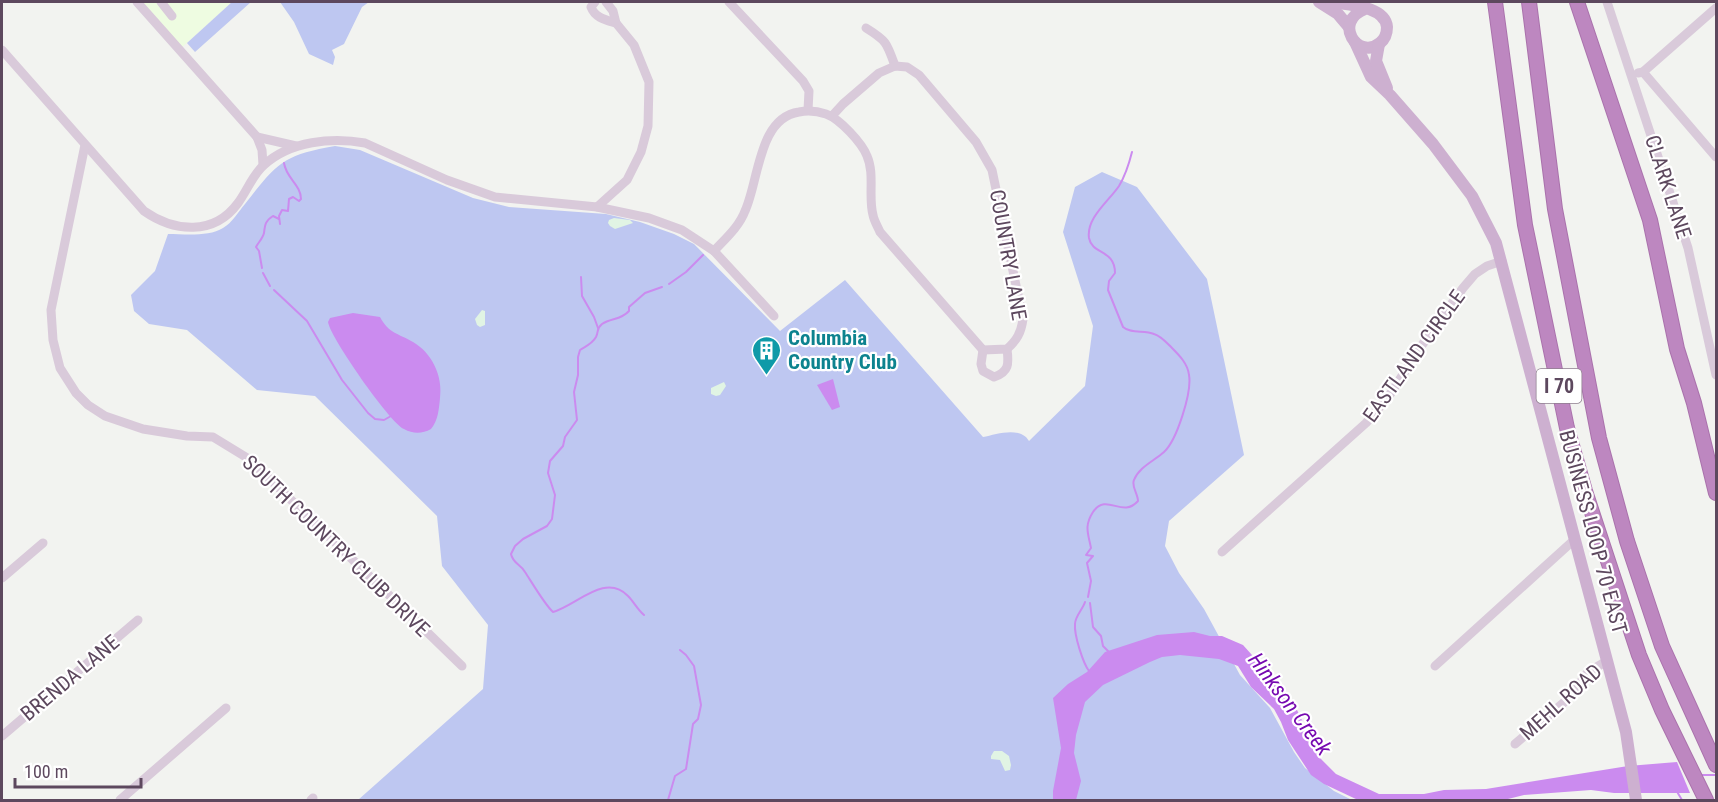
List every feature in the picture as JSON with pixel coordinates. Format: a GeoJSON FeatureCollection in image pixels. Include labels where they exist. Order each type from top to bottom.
{"type":"FeatureCollection","features":[{"type":"Feature","properties":{"kind":"highway","name":"I 70"},"geometry":{"type":"LineString","coordinates":[[1496,2],[1525,225],[1567,428],[1638,655],[1706,801]]}},
{"type":"Feature","properties":{"kind":"highway","name":"I 70"},"geometry":{"type":"LineString","coordinates":[[1529,2],[1556,209],[1599,438],[1627,541],[1662,646],[1716,765]]}},
{"type":"Feature","properties":{"kind":"highway"},"geometry":{"type":"LineString","coordinates":[[1577,2],[1650,220],[1677,350],[1694,404],[1716,493]]}},
{"type":"Feature","properties":{"kind":"main road"},"geometry":{"type":"LineString","coordinates":[[1319,2],[1338,14],[1349,27]]}},
{"type":"Feature","properties":{"kind":"main road"},"geometry":{"type":"LineString","coordinates":[[1331,2],[1374,10],[1381,14],[1386,21],[1387,30],[1379,44],[1371,47],[1362,47],[1350,35],[1351,18],[1357,12],[1365,9]]}},
{"type":"Feature","properties":{"kind":"main road","name":"BUSINESS LOOP 70 EAST"},"geometry":{"type":"LineString","coordinates":[[1355,42],[1371,76],[1433,144],[1472,196],[1486,221],[1502,261],[1626,732],[1636,801]]}},
{"type":"Feature","properties":{"kind":"main road","name":"BUSINESS LOOP 70 EAST"},"geometry":{"type":"LineString","coordinates":[[1379,44],[1376,61],[1390,95]]}},
{"type":"Feature","properties":{"kind":"street"},"geometry":{"type":"LineString","coordinates":[[137,2],[257,137],[262,150],[263,165]]}},
{"type":"Feature","properties":{"kind":"street"},"geometry":{"type":"LineString","coordinates":[[161,2],[172,16]]}},
{"type":"Feature","properties":{"kind":"street"},"geometry":{"type":"LineString","coordinates":[[595,2],[591,8],[593,12],[602,19],[615,23]]}},
{"type":"Feature","properties":{"kind":"street"},"geometry":{"type":"LineString","coordinates":[[597,207],[627,180],[641,152],[648,126],[649,82],[633,45],[615,23],[613,11],[606,2]]}},
{"type":"Feature","properties":{"kind":"street"},"geometry":{"type":"LineString","coordinates":[[729,2],[803,81],[809,91],[808,110]]}},
{"type":"Feature","properties":{"kind":"street","name":"CLARK LANE"},"geometry":{"type":"LineString","coordinates":[[1607,2],[1688,248],[1716,371]]}},
{"type":"Feature","properties":{"kind":"street"},"geometry":{"type":"LineString","coordinates":[[1630,75],[1643,72],[1716,8]]}},
{"type":"Feature","properties":{"kind":"street"},"geometry":{"type":"LineString","coordinates":[[832,116],[879,73],[895,66],[888,44],[883,38],[866,28]]}},
{"type":"Feature","properties":{"kind":"street"},"geometry":{"type":"LineString","coordinates":[[2,50],[144,211],[172,226],[204,226],[218,221],[238,204],[263,165],[296,146],[322,141],[354,141],[364,143],[447,180],[495,197],[597,207],[649,218],[682,230],[714,251],[774,316]]}},
{"type":"Feature","properties":{"kind":"street","name":"COUNTRY LANE"},"geometry":{"type":"LineString","coordinates":[[895,66],[907,67],[919,75],[976,142],[992,170],[1023,320],[1022,332],[1007,349],[983,350]]}},
{"type":"Feature","properties":{"kind":"street"},"geometry":{"type":"LineString","coordinates":[[1643,72],[1716,157]]}},
{"type":"Feature","properties":{"kind":"street"},"geometry":{"type":"LineString","coordinates":[[714,251],[739,223],[746,211],[772,130],[790,113],[819,111],[832,116],[861,144],[869,159],[873,215],[880,232],[983,350],[981,364],[983,371],[994,377],[1002,374],[1009,362],[1007,349]]}},
{"type":"Feature","properties":{"kind":"street"},"geometry":{"type":"LineString","coordinates":[[257,137],[296,146]]}},
{"type":"Feature","properties":{"kind":"street","name":"SOUTH COUNTRY CLUB DRIVE"},"geometry":{"type":"LineString","coordinates":[[85,145],[51,310],[56,354],[60,368],[68,381],[88,405],[120,423],[187,436],[213,437],[249,459],[462,666]]}},
{"type":"Feature","properties":{"kind":"street","name":"EASTLAND CIRCLE"},"geometry":{"type":"LineString","coordinates":[[1222,552],[1366,423],[1389,396],[1463,288],[1475,274],[1487,266],[1502,261]]}},
{"type":"Feature","properties":{"kind":"street"},"geometry":{"type":"LineString","coordinates":[[1435,666],[1574,540]]}},
{"type":"Feature","properties":{"kind":"street"},"geometry":{"type":"LineString","coordinates":[[2,578],[43,543]]}},
{"type":"Feature","properties":{"kind":"street","name":"BRENDA LANE"},"geometry":{"type":"LineString","coordinates":[[2,736],[138,620]]}},
{"type":"Feature","properties":{"kind":"street","name":"MEHL ROAD"},"geometry":{"type":"LineString","coordinates":[[1515,744],[1568,699],[1588,672],[1606,661]]}},
{"type":"Feature","properties":{"kind":"street"},"geometry":{"type":"LineString","coordinates":[[120,801],[226,708]]}},
{"type":"Feature","properties":{"kind":"shaded area"},"geometry":{"type":"Polygon","coordinates":[[[137,2],[232,2],[179,50],[137,2]]]}},
{"type":"Feature","properties":{"kind":"shaded area"},"geometry":{"type":"Polygon","coordinates":[[[232,2],[251,2],[195,52],[187,43],[232,2]]]}},
{"type":"Feature","properties":{"kind":"shaded area"},"geometry":{"type":"Polygon","coordinates":[[[280,2],[369,2],[362,7],[344,44],[332,50],[335,57],[333,65],[309,54],[294,22],[280,2]]]}},
{"type":"Feature","properties":{"kind":"shaded area","name":"Columbia Country Club"},"geometry":{"type":"Polygon","coordinates":[[[335,146],[360,150],[473,198],[509,207],[606,214],[640,222],[674,234],[694,244],[780,331],[845,280],[983,437],[1014,432],[1025,436],[1029,441],[1085,386],[1093,326],[1063,232],[1075,187],[1102,172],[1137,187],[1207,279],[1244,455],[1169,521],[1165,546],[1179,573],[1204,609],[1240,675],[1270,708],[1305,768],[1334,791],[1352,800],[358,800],[483,689],[488,625],[442,566],[437,516],[315,396],[257,390],[187,330],[149,324],[134,311],[131,295],[155,271],[168,234],[204,234],[223,228],[265,179],[282,163],[304,153],[335,146]]]}},
{"type":"Feature","properties":{"kind":"sand"},"geometry":{"type":"Polygon","coordinates":[[[614,218],[630,220],[633,223],[615,229],[608,223],[614,218]]]}},
{"type":"Feature","properties":{"kind":"sand"},"geometry":{"type":"Polygon","coordinates":[[[482,310],[485,311],[485,325],[480,327],[475,319],[482,310]]]}},
{"type":"Feature","properties":{"kind":"sand"},"geometry":{"type":"Polygon","coordinates":[[[724,382],[726,386],[720,395],[711,394],[711,388],[724,382]]]}},
{"type":"Feature","properties":{"kind":"sand"},"geometry":{"type":"Polygon","coordinates":[[[994,751],[1002,751],[1009,756],[1010,770],[1005,771],[1000,760],[991,759],[994,751]]]}},
{"type":"Feature","properties":{"kind":"water"},"geometry":{"type":"Polygon","coordinates":[[[353,313],[380,317],[390,330],[413,342],[431,359],[438,374],[440,390],[438,415],[431,429],[414,433],[404,429],[386,412],[349,361],[328,322],[330,318],[353,313]]]}},
{"type":"Feature","properties":{"kind":"water"},"geometry":{"type":"Polygon","coordinates":[[[833,379],[840,407],[832,410],[817,385],[833,379]]]}},
{"type":"Feature","properties":{"kind":"water"},"geometry":{"type":"Polygon","coordinates":[[[1194,632],[1222,636],[1243,645],[1286,693],[1321,759],[1336,774],[1379,794],[1424,794],[1444,790],[1486,789],[1628,766],[1677,762],[1690,793],[1614,793],[1591,790],[1524,795],[1504,800],[1358,800],[1324,784],[1311,775],[1288,740],[1274,709],[1251,687],[1238,666],[1219,659],[1180,655],[1162,657],[1103,685],[1085,702],[1076,735],[1074,753],[1081,781],[1076,800],[1053,800],[1061,748],[1053,698],[1068,684],[1087,672],[1105,652],[1157,635],[1194,632]]]}},
{"type":"Feature","properties":{"kind":"waterway"},"geometry":{"type":"LineString","coordinates":[[1088,597],[1091,581],[1087,563],[1093,556],[1086,555],[1091,548],[1088,521],[1093,512],[1104,504],[1126,508],[1138,501],[1133,485],[1136,475],[1169,446],[1182,415],[1189,383],[1185,363],[1164,340],[1154,334],[1123,327],[1108,290],[1109,281],[1115,273],[1114,265],[1108,256],[1094,247],[1089,238],[1091,224],[1099,210],[1119,186],[1132,152]]}},
{"type":"Feature","properties":{"kind":"waterway"},"geometry":{"type":"LineString","coordinates":[[280,224],[279,216],[282,210],[288,211],[289,199],[293,197],[299,201],[301,199],[299,190],[284,163]]}},
{"type":"Feature","properties":{"kind":"waterway"},"geometry":{"type":"LineString","coordinates":[[262,268],[256,247],[268,220],[273,216],[279,219]]}},
{"type":"Feature","properties":{"kind":"waterway"},"geometry":{"type":"LineString","coordinates":[[669,284],[686,272],[703,255]]}},
{"type":"Feature","properties":{"kind":"waterway"},"geometry":{"type":"LineString","coordinates":[[263,273],[270,286]]}},
{"type":"Feature","properties":{"kind":"waterway"},"geometry":{"type":"LineString","coordinates":[[581,277],[582,296],[598,328]]}},
{"type":"Feature","properties":{"kind":"waterway"},"geometry":{"type":"LineString","coordinates":[[644,615],[628,596],[619,590],[610,588],[590,593],[553,612],[523,569],[513,560],[511,554],[515,546],[523,539],[547,526],[552,519],[555,495],[548,473],[550,461],[563,446],[565,437],[577,420],[574,392],[580,350],[589,345],[602,324],[623,316],[629,311],[629,307],[645,293],[662,287]]}},
{"type":"Feature","properties":{"kind":"waterway"},"geometry":{"type":"LineString","coordinates":[[274,290],[307,321],[342,380],[368,413],[375,419],[384,420],[391,416]]}},
{"type":"Feature","properties":{"kind":"waterway"},"geometry":{"type":"LineString","coordinates":[[1085,602],[1076,618],[1075,629],[1079,649],[1089,671]]}},
{"type":"Feature","properties":{"kind":"waterway"},"geometry":{"type":"LineString","coordinates":[[1090,603],[1093,627],[1101,636],[1103,646],[1110,653]]}},
{"type":"Feature","properties":{"kind":"waterway"},"geometry":{"type":"LineString","coordinates":[[668,800],[675,776],[686,769],[693,724],[698,719],[701,705],[694,666],[680,650]]}},
{"type":"Feature","properties":{"kind":"waterway","name":"Hinkson Creek"},"geometry":{"type":"LineString","coordinates":[[1698,775],[1716,775]]}},
{"type":"Feature","properties":{"kind":"waterway"},"geometry":{"type":"LineString","coordinates":[[1676,790],[1682,800]]}},
{"type":"Feature","properties":{"kind":"place","name":"Columbia Country Club"},"geometry":{"type":"Point","coordinates":[767,376]}}]}
